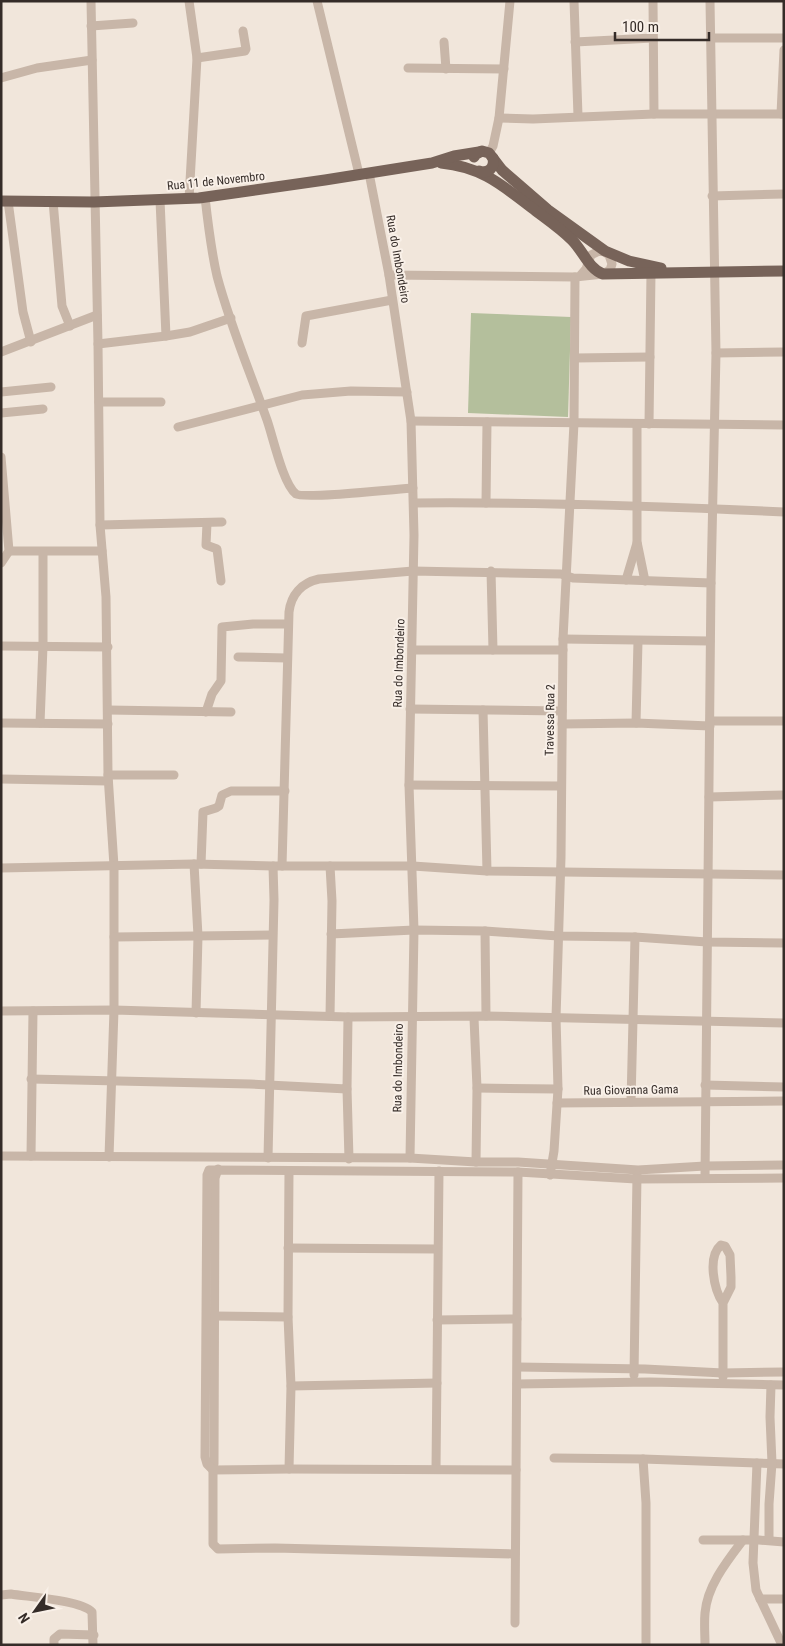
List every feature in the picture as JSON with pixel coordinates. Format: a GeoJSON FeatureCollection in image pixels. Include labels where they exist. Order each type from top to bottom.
{"type":"FeatureCollection","features":[{"type":"Feature","properties":{"kind":"main road"},"geometry":{"type":"LineString","coordinates":[[487,155],[492,168],[487,172],[480,172],[475,168],[473,161],[476,154],[487,155],[517,185],[580,235],[605,251],[629,261],[677,272]]}},
{"type":"Feature","properties":{"kind":"main road","name":"Rua 11 de Novembro"},"geometry":{"type":"LineString","coordinates":[[5,201],[94,202],[204,197],[265,190],[364,174],[432,162],[454,156],[487,155]]}},
{"type":"Feature","properties":{"kind":"main road","name":"Rua 11 de Novembro"},"geometry":{"type":"LineString","coordinates":[[432,162],[458,165],[480,172],[510,190],[579,247],[594,269],[603,274]]}},
{"type":"Feature","properties":{"kind":"main road"},"geometry":{"type":"LineString","coordinates":[[603,274],[784,271]]}},
{"type":"Feature","properties":{"kind":"street"},"geometry":{"type":"LineString","coordinates":[[91,1],[95,135],[94,202],[100,525],[106,597],[108,778],[114,866],[114,1010],[109,1157]]}},
{"type":"Feature","properties":{"kind":"street"},"geometry":{"type":"LineString","coordinates":[[189,1],[197,58],[189,198]]}},
{"type":"Feature","properties":{"kind":"street","name":"Rua do Imbondeiro"},"geometry":{"type":"LineString","coordinates":[[318,1],[389,275],[411,420],[414,571],[409,786],[414,930],[410,1158]]}},
{"type":"Feature","properties":{"kind":"street"},"geometry":{"type":"LineString","coordinates":[[487,155],[493,146],[499,118],[510,1]]}},
{"type":"Feature","properties":{"kind":"street"},"geometry":{"type":"LineString","coordinates":[[574,1],[578,116]]}},
{"type":"Feature","properties":{"kind":"street"},"geometry":{"type":"LineString","coordinates":[[653,1],[654,114]]}},
{"type":"Feature","properties":{"kind":"street"},"geometry":{"type":"LineString","coordinates":[[705,1178],[704,1101],[709,874],[710,640],[716,425],[710,1]]}},
{"type":"Feature","properties":{"kind":"street"},"geometry":{"type":"LineString","coordinates":[[91,26],[133,23]]}},
{"type":"Feature","properties":{"kind":"street"},"geometry":{"type":"LineString","coordinates":[[197,58],[245,51],[243,31]]}},
{"type":"Feature","properties":{"kind":"street"},"geometry":{"type":"LineString","coordinates":[[575,42],[653,38]]}},
{"type":"Feature","properties":{"kind":"street"},"geometry":{"type":"LineString","coordinates":[[711,38],[784,38]]}},
{"type":"Feature","properties":{"kind":"street"},"geometry":{"type":"LineString","coordinates":[[444,42],[446,69]]}},
{"type":"Feature","properties":{"kind":"street"},"geometry":{"type":"LineString","coordinates":[[499,118],[533,119],[654,114],[783,114],[784,50]]}},
{"type":"Feature","properties":{"kind":"street"},"geometry":{"type":"LineString","coordinates":[[1,78],[37,68],[92,60]]}},
{"type":"Feature","properties":{"kind":"street"},"geometry":{"type":"LineString","coordinates":[[408,68],[504,69]]}},
{"type":"Feature","properties":{"kind":"street"},"geometry":{"type":"LineString","coordinates":[[712,196],[784,194]]}},
{"type":"Feature","properties":{"kind":"street"},"geometry":{"type":"LineString","coordinates":[[204,197],[215,264],[230,318],[284,472],[296,494],[325,495],[413,488]]}},
{"type":"Feature","properties":{"kind":"street"},"geometry":{"type":"LineString","coordinates":[[160,200],[166,336]]}},
{"type":"Feature","properties":{"kind":"street"},"geometry":{"type":"LineString","coordinates":[[5,201],[23,312],[31,342]]}},
{"type":"Feature","properties":{"kind":"street"},"geometry":{"type":"LineString","coordinates":[[53,201],[62,300],[64,312],[70,326]]}},
{"type":"Feature","properties":{"kind":"street"},"geometry":{"type":"LineString","coordinates":[[389,275],[577,276],[603,274],[610,270],[612,264],[611,257],[605,251],[595,252],[588,260],[586,269],[577,276]]}},
{"type":"Feature","properties":{"kind":"street"},"geometry":{"type":"LineString","coordinates":[[649,424],[651,273]]}},
{"type":"Feature","properties":{"kind":"street","name":"Travessa Rua 2"},"geometry":{"type":"LineString","coordinates":[[550,1174],[554,1151],[558,1089],[556,1018],[563,639],[574,423],[577,276]]}},
{"type":"Feature","properties":{"kind":"street"},"geometry":{"type":"LineString","coordinates":[[302,343],[306,316],[392,300]]}},
{"type":"Feature","properties":{"kind":"street"},"geometry":{"type":"LineString","coordinates":[[1,352],[97,316]]}},
{"type":"Feature","properties":{"kind":"street"},"geometry":{"type":"LineString","coordinates":[[98,344],[190,332],[230,318]]}},
{"type":"Feature","properties":{"kind":"street"},"geometry":{"type":"LineString","coordinates":[[716,352],[784,352]]}},
{"type":"Feature","properties":{"kind":"street"},"geometry":{"type":"LineString","coordinates":[[575,358],[650,357]]}},
{"type":"Feature","properties":{"kind":"street"},"geometry":{"type":"LineString","coordinates":[[1,392],[51,387]]}},
{"type":"Feature","properties":{"kind":"street"},"geometry":{"type":"LineString","coordinates":[[178,427],[284,398],[318,392],[407,392]]}},
{"type":"Feature","properties":{"kind":"street"},"geometry":{"type":"LineString","coordinates":[[99,402],[161,402]]}},
{"type":"Feature","properties":{"kind":"street"},"geometry":{"type":"LineString","coordinates":[[1,413],[42,409]]}},
{"type":"Feature","properties":{"kind":"street"},"geometry":{"type":"LineString","coordinates":[[411,420],[784,425]]}},
{"type":"Feature","properties":{"kind":"street"},"geometry":{"type":"LineString","coordinates":[[486,503],[487,422]]}},
{"type":"Feature","properties":{"kind":"street"},"geometry":{"type":"LineString","coordinates":[[637,424],[637,542],[645,581]]}},
{"type":"Feature","properties":{"kind":"street"},"geometry":{"type":"LineString","coordinates":[[1,457],[4,525],[9,551],[1,563]]}},
{"type":"Feature","properties":{"kind":"street"},"geometry":{"type":"LineString","coordinates":[[414,503],[636,505],[784,512]]}},
{"type":"Feature","properties":{"kind":"street"},"geometry":{"type":"LineString","coordinates":[[100,525],[222,522]]}},
{"type":"Feature","properties":{"kind":"street"},"geometry":{"type":"LineString","coordinates":[[207,523],[206,545],[217,548],[221,581]]}},
{"type":"Feature","properties":{"kind":"street"},"geometry":{"type":"LineString","coordinates":[[626,580],[637,542]]}},
{"type":"Feature","properties":{"kind":"street"},"geometry":{"type":"LineString","coordinates":[[9,551],[102,551]]}},
{"type":"Feature","properties":{"kind":"street"},"geometry":{"type":"LineString","coordinates":[[40,723],[43,646],[43,552]]}},
{"type":"Feature","properties":{"kind":"street"},"geometry":{"type":"LineString","coordinates":[[268,1158],[272,935],[285,791],[288,624],[290,603],[293,596],[313,580],[414,571],[491,571],[561,574],[573,578],[711,582]]}},
{"type":"Feature","properties":{"kind":"street"},"geometry":{"type":"LineString","coordinates":[[491,571],[493,650]]}},
{"type":"Feature","properties":{"kind":"street"},"geometry":{"type":"LineString","coordinates":[[206,712],[212,694],[221,681],[222,627],[253,624],[288,624]]}},
{"type":"Feature","properties":{"kind":"street"},"geometry":{"type":"LineString","coordinates":[[563,639],[710,640]]}},
{"type":"Feature","properties":{"kind":"street"},"geometry":{"type":"LineString","coordinates":[[636,724],[638,641]]}},
{"type":"Feature","properties":{"kind":"street"},"geometry":{"type":"LineString","coordinates":[[1,646],[108,647]]}},
{"type":"Feature","properties":{"kind":"street"},"geometry":{"type":"LineString","coordinates":[[412,650],[563,650]]}},
{"type":"Feature","properties":{"kind":"street"},"geometry":{"type":"LineString","coordinates":[[238,657],[287,658]]}},
{"type":"Feature","properties":{"kind":"street"},"geometry":{"type":"LineString","coordinates":[[410,709],[562,711]]}},
{"type":"Feature","properties":{"kind":"street"},"geometry":{"type":"LineString","coordinates":[[108,710],[231,712]]}},
{"type":"Feature","properties":{"kind":"street"},"geometry":{"type":"LineString","coordinates":[[484,710],[487,871]]}},
{"type":"Feature","properties":{"kind":"street"},"geometry":{"type":"LineString","coordinates":[[562,724],[710,724],[784,721]]}},
{"type":"Feature","properties":{"kind":"street"},"geometry":{"type":"LineString","coordinates":[[1,723],[108,724]]}},
{"type":"Feature","properties":{"kind":"street"},"geometry":{"type":"LineString","coordinates":[[1,779],[174,775]]}},
{"type":"Feature","properties":{"kind":"street"},"geometry":{"type":"LineString","coordinates":[[409,786],[561,786]]}},
{"type":"Feature","properties":{"kind":"street"},"geometry":{"type":"LineString","coordinates":[[196,1013],[197,864],[202,812],[219,806],[222,795],[232,791],[285,791]]}},
{"type":"Feature","properties":{"kind":"street"},"geometry":{"type":"LineString","coordinates":[[709,797],[784,795]]}},
{"type":"Feature","properties":{"kind":"street"},"geometry":{"type":"LineString","coordinates":[[1,868],[197,864],[412,866],[487,871],[784,875]]}},
{"type":"Feature","properties":{"kind":"street"},"geometry":{"type":"LineString","coordinates":[[330,866],[330,1016]]}},
{"type":"Feature","properties":{"kind":"street"},"geometry":{"type":"LineString","coordinates":[[331,934],[414,930],[485,931],[558,936],[635,936],[707,942],[784,943]]}},
{"type":"Feature","properties":{"kind":"street"},"geometry":{"type":"LineString","coordinates":[[485,931],[486,1016]]}},
{"type":"Feature","properties":{"kind":"street"},"geometry":{"type":"LineString","coordinates":[[114,937],[272,935]]}},
{"type":"Feature","properties":{"kind":"street"},"geometry":{"type":"LineString","coordinates":[[631,1102],[635,936]]}},
{"type":"Feature","properties":{"kind":"street"},"geometry":{"type":"LineString","coordinates":[[31,1156],[32,1010]]}},
{"type":"Feature","properties":{"kind":"street"},"geometry":{"type":"LineString","coordinates":[[1,1011],[114,1010],[411,1018],[474,1018],[486,1016],[784,1023]]}},
{"type":"Feature","properties":{"kind":"street"},"geometry":{"type":"LineString","coordinates":[[348,1016],[347,1089],[349,1159]]}},
{"type":"Feature","properties":{"kind":"street"},"geometry":{"type":"LineString","coordinates":[[474,1018],[477,1088],[476,1162]]}},
{"type":"Feature","properties":{"kind":"street"},"geometry":{"type":"LineString","coordinates":[[31,1079],[270,1085],[347,1089]]}},
{"type":"Feature","properties":{"kind":"street"},"geometry":{"type":"LineString","coordinates":[[705,1085],[784,1087]]}},
{"type":"Feature","properties":{"kind":"street"},"geometry":{"type":"LineString","coordinates":[[477,1088],[558,1089]]}},
{"type":"Feature","properties":{"kind":"street","name":"Rua Giovanna Gama"},"geometry":{"type":"LineString","coordinates":[[557,1103],[784,1101]]}},
{"type":"Feature","properties":{"kind":"street"},"geometry":{"type":"LineString","coordinates":[[1,1156],[410,1158],[551,1164],[637,1175],[705,1166],[784,1165]]}},
{"type":"Feature","properties":{"kind":"street"},"geometry":{"type":"LineString","coordinates":[[218,1169],[215,1178],[214,1464],[212,1469],[214,1544],[218,1549],[275,1548],[515,1554]]}},
{"type":"Feature","properties":{"kind":"street"},"geometry":{"type":"LineString","coordinates":[[516,1470],[212,1469],[207,1464],[205,1457],[207,1175],[209,1170],[518,1172],[705,1178],[784,1178]]}},
{"type":"Feature","properties":{"kind":"street"},"geometry":{"type":"LineString","coordinates":[[289,1171],[288,1317],[291,1386],[289,1469]]}},
{"type":"Feature","properties":{"kind":"street"},"geometry":{"type":"LineString","coordinates":[[436,1469],[438,1171]]}},
{"type":"Feature","properties":{"kind":"street"},"geometry":{"type":"LineString","coordinates":[[515,1623],[518,1172]]}},
{"type":"Feature","properties":{"kind":"street"},"geometry":{"type":"LineString","coordinates":[[634,1382],[637,1175]]}},
{"type":"Feature","properties":{"kind":"street"},"geometry":{"type":"LineString","coordinates":[[723,1303],[714,1286],[715,1254],[720,1244],[725,1246],[730,1254],[731,1266],[731,1287],[723,1303],[723,1384]]}},
{"type":"Feature","properties":{"kind":"street"},"geometry":{"type":"LineString","coordinates":[[288,1248],[437,1249]]}},
{"type":"Feature","properties":{"kind":"street"},"geometry":{"type":"LineString","coordinates":[[214,1316],[288,1317]]}},
{"type":"Feature","properties":{"kind":"street"},"geometry":{"type":"LineString","coordinates":[[437,1320],[517,1319]]}},
{"type":"Feature","properties":{"kind":"street"},"geometry":{"type":"LineString","coordinates":[[518,1367],[784,1372]]}},
{"type":"Feature","properties":{"kind":"street"},"geometry":{"type":"LineString","coordinates":[[556,1368],[556,1384]]}},
{"type":"Feature","properties":{"kind":"street"},"geometry":{"type":"LineString","coordinates":[[517,1384],[634,1382],[784,1385]]}},
{"type":"Feature","properties":{"kind":"street"},"geometry":{"type":"LineString","coordinates":[[291,1386],[437,1383]]}},
{"type":"Feature","properties":{"kind":"street"},"geometry":{"type":"LineString","coordinates":[[770,1540],[769,1504],[772,1463],[771,1385]]}},
{"type":"Feature","properties":{"kind":"street"},"geometry":{"type":"LineString","coordinates":[[554,1458],[784,1464]]}},
{"type":"Feature","properties":{"kind":"street"},"geometry":{"type":"LineString","coordinates":[[643,1459],[646,1503],[646,1645]]}},
{"type":"Feature","properties":{"kind":"street"},"geometry":{"type":"LineString","coordinates":[[757,1463],[754,1581],[760,1599],[782,1645]]}},
{"type":"Feature","properties":{"kind":"street"},"geometry":{"type":"LineString","coordinates":[[703,1540],[770,1540],[784,1542]]}},
{"type":"Feature","properties":{"kind":"street"},"geometry":{"type":"LineString","coordinates":[[705,1645],[705,1612],[708,1600],[723,1566],[743,1540]]}},
{"type":"Feature","properties":{"kind":"street"},"geometry":{"type":"LineString","coordinates":[[1,1595],[11,1594],[77,1604],[88,1608],[92,1612],[93,1645]]}},
{"type":"Feature","properties":{"kind":"street"},"geometry":{"type":"LineString","coordinates":[[760,1599],[784,1599]]}},
{"type":"Feature","properties":{"kind":"street"},"geometry":{"type":"LineString","coordinates":[[54,1645],[54,1638],[60,1634],[94,1635]]}},
{"type":"Feature","properties":{"kind":"green space"},"geometry":{"type":"Polygon","coordinates":[[[471,313],[571,317],[568,417],[468,413],[471,313]]]}}]}
